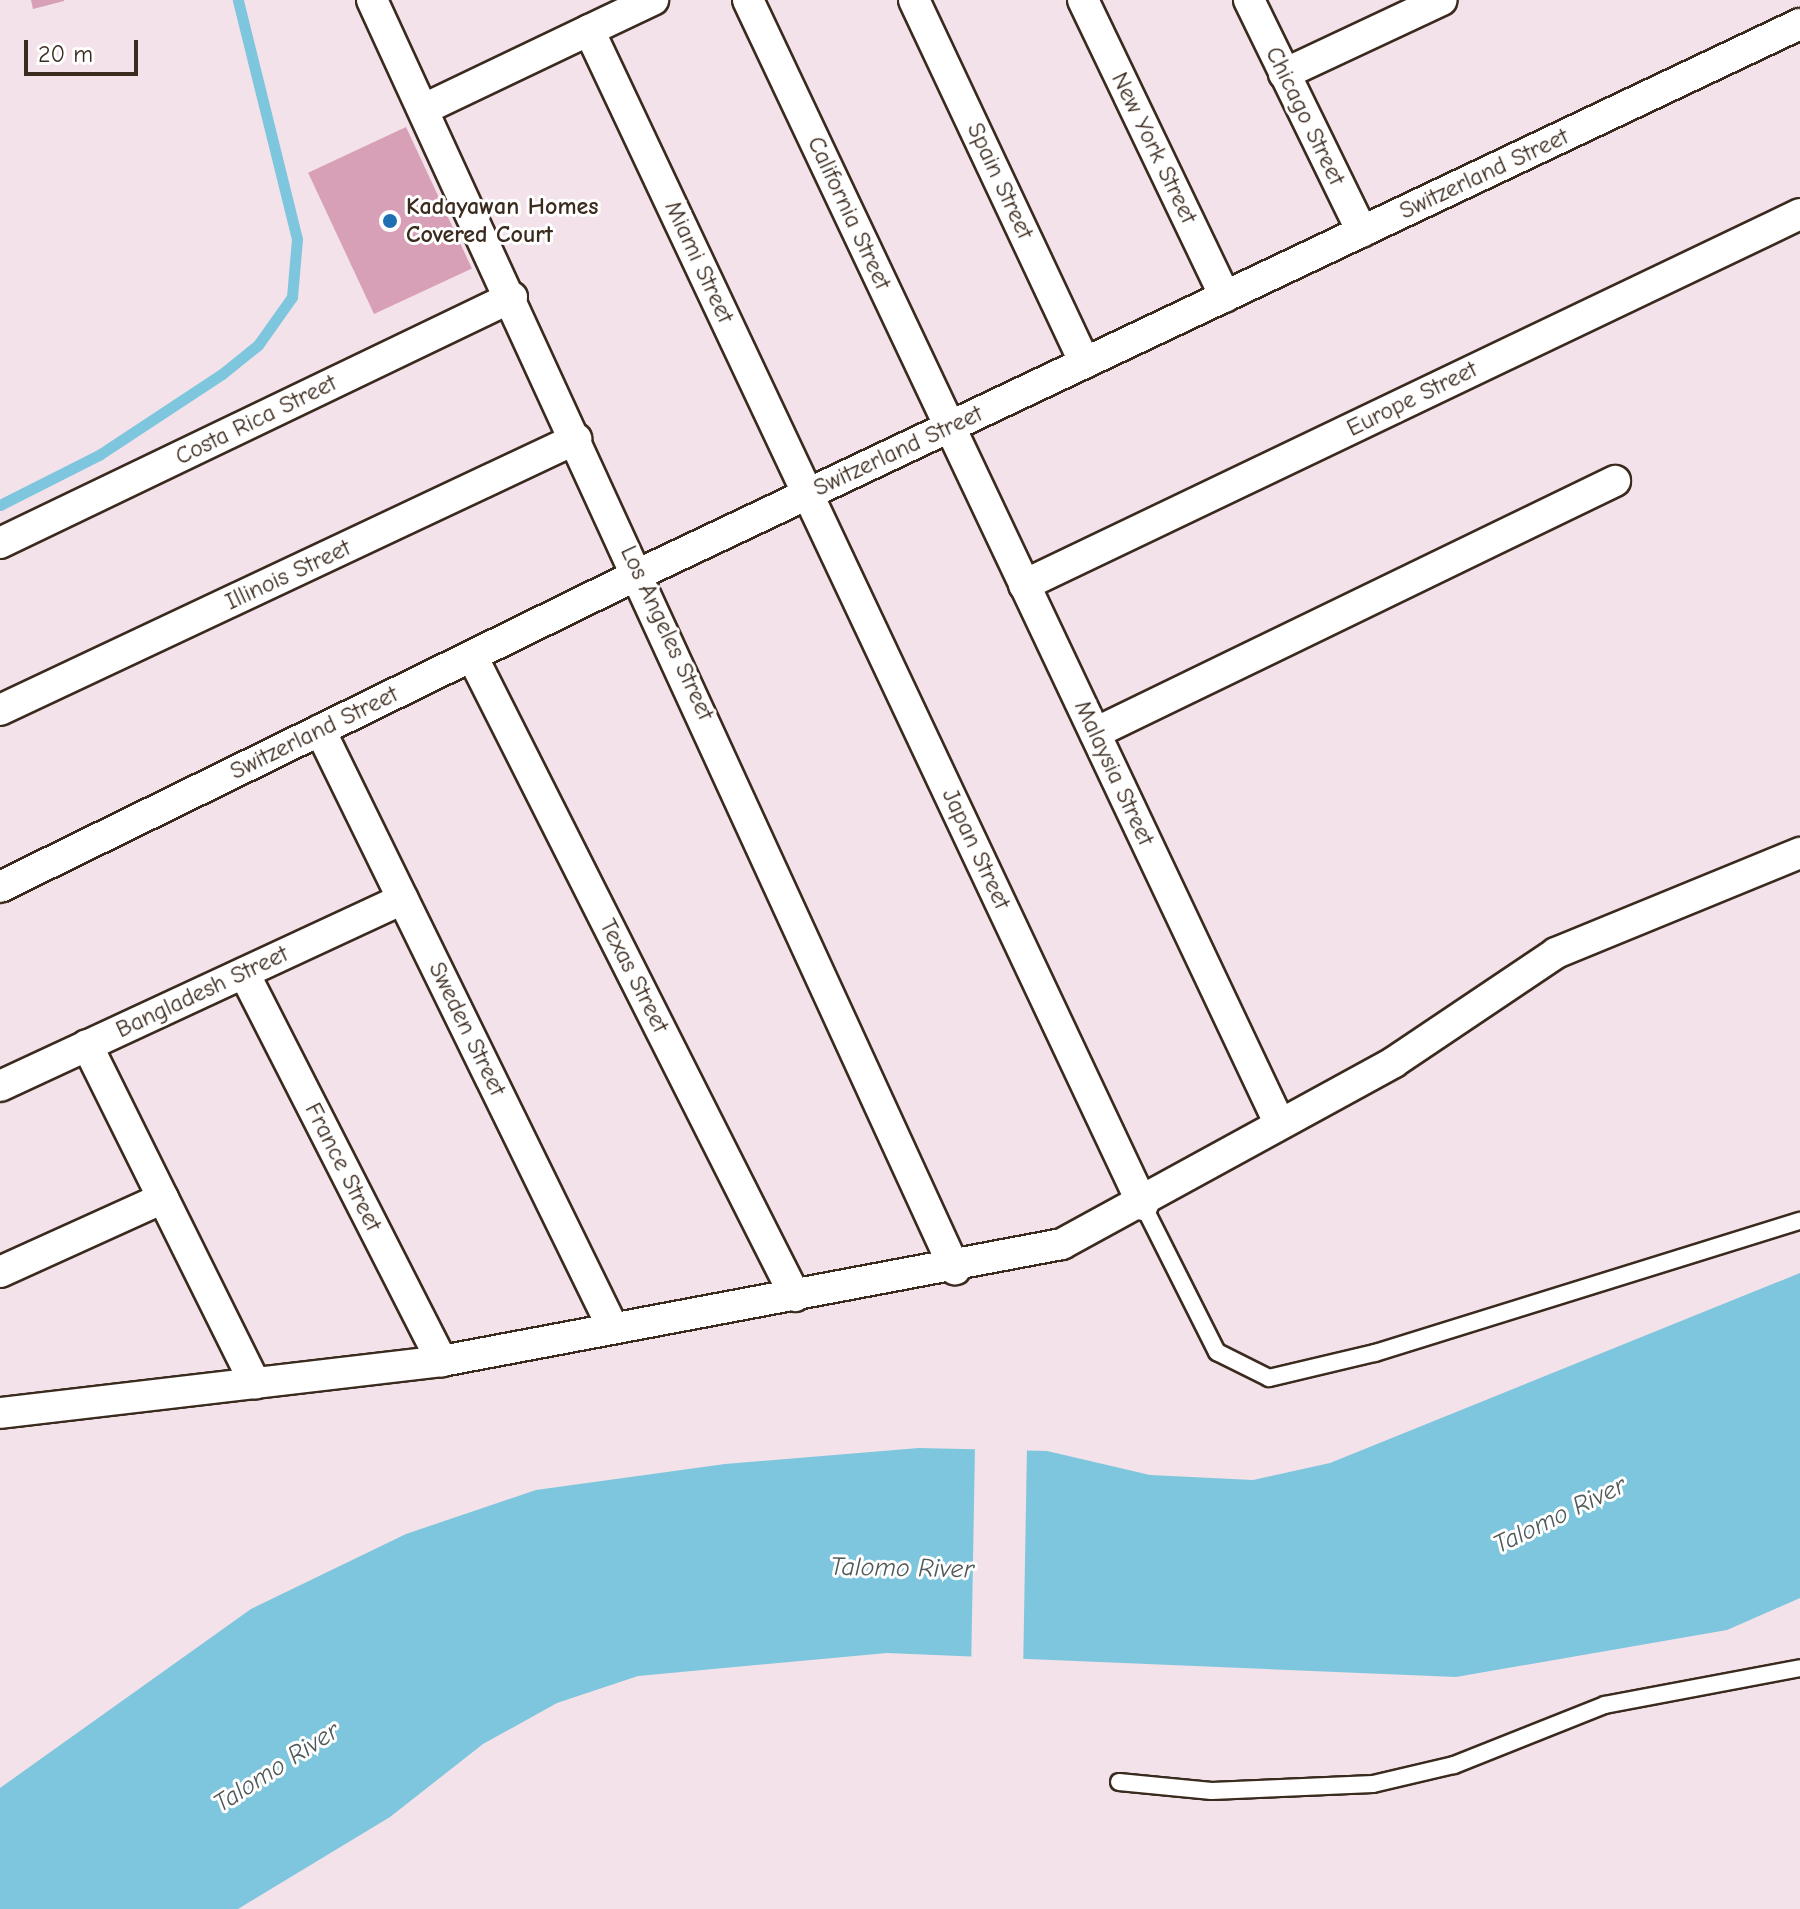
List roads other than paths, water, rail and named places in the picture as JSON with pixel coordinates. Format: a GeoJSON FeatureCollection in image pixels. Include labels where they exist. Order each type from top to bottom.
{"type":"FeatureCollection","features":[{"type":"Feature","properties":{"kind":"street","name":"Los Angeles Street"},"geometry":{"type":"LineString","coordinates":[[372,0],[641,573],[955,1269]]}},
{"type":"Feature","properties":{"kind":"street"},"geometry":{"type":"LineString","coordinates":[[424,109],[653,0]]}},
{"type":"Feature","properties":{"kind":"street","name":"California Street"},"geometry":{"type":"LineString","coordinates":[[748,0],[950,427]]}},
{"type":"Feature","properties":{"kind":"street","name":"Spain Street"},"geometry":{"type":"LineString","coordinates":[[914,0],[1085,363]]}},
{"type":"Feature","properties":{"kind":"street","name":"New York Street"},"geometry":{"type":"LineString","coordinates":[[1083,0],[1225,297]]}},
{"type":"Feature","properties":{"kind":"street","name":"Chicago Street"},"geometry":{"type":"LineString","coordinates":[[1249,0],[1362,232]]}},
{"type":"Feature","properties":{"kind":"street"},"geometry":{"type":"LineString","coordinates":[[1284,74],[1442,0]]}},
{"type":"Feature","properties":{"kind":"street","name":"Switzerland Street"},"geometry":{"type":"LineString","coordinates":[[0,887],[641,573],[1800,24]]}},
{"type":"Feature","properties":{"kind":"street","name":"Miami Street"},"geometry":{"type":"LineString","coordinates":[[589,30],[808,494]]}},
{"type":"Feature","properties":{"kind":"street","name":"Europe Street"},"geometry":{"type":"LineString","coordinates":[[1024,585],[1800,214]]}},
{"type":"Feature","properties":{"kind":"street","name":"Costa Rica Street"},"geometry":{"type":"LineString","coordinates":[[0,543],[512,297]]}},
{"type":"Feature","properties":{"kind":"street","name":"Malaysia Street"},"geometry":{"type":"LineString","coordinates":[[950,427],[1278,1120]]}},
{"type":"Feature","properties":{"kind":"street","name":"Illinois Street"},"geometry":{"type":"LineString","coordinates":[[0,710],[576,439]]}},
{"type":"Feature","properties":{"kind":"street"},"geometry":{"type":"LineString","coordinates":[[1095,733],[1615,481]]}},
{"type":"Feature","properties":{"kind":"street","name":"Japan Street"},"geometry":{"type":"LineString","coordinates":[[808,494],[1143,1205]]}},
{"type":"Feature","properties":{"kind":"street","name":"Texas Street"},"geometry":{"type":"LineString","coordinates":[[472,656],[795,1296]]}},
{"type":"Feature","properties":{"kind":"street","name":"Sweden Street"},"geometry":{"type":"LineString","coordinates":[[320,730],[613,1328]]}},
{"type":"Feature","properties":{"kind":"street"},"geometry":{"type":"LineString","coordinates":[[0,1413],[442,1361],[955,1269],[1062,1244],[1143,1205],[1278,1120],[1394,1062],[1556,953],[1800,853]]}},
{"type":"Feature","properties":{"kind":"street","name":"Bangladesh Street"},"geometry":{"type":"LineString","coordinates":[[0,1086],[403,899]]}},
{"type":"Feature","properties":{"kind":"street","name":"France Street"},"geometry":{"type":"LineString","coordinates":[[244,973],[442,1361]]}},
{"type":"Feature","properties":{"kind":"street"},"geometry":{"type":"LineString","coordinates":[[87,1045],[255,1384]]}},
{"type":"Feature","properties":{"kind":"street"},"geometry":{"type":"LineString","coordinates":[[0,1272],[163,1198]]}},
{"type":"Feature","properties":{"kind":"lane"},"geometry":{"type":"LineString","coordinates":[[1143,1205],[1217,1352],[1269,1378],[1362,1357],[1800,1221]]}},
{"type":"Feature","properties":{"kind":"lane"},"geometry":{"type":"LineString","coordinates":[[1119,1782],[1228,1791],[1373,1784],[1454,1765],[1605,1705],[1800,1668]]}},
{"type":"Feature","properties":{"kind":"water","name":"Talomo River"},"geometry":{"type":"Polygon","coordinates":[[[1800,1273],[1800,1598],[1727,1630],[1456,1677],[887,1653],[638,1676],[557,1703],[483,1744],[390,1817],[238,1909],[0,1909],[0,1788],[251,1609],[406,1534],[536,1490],[725,1464],[919,1448],[1047,1451],[1150,1475],[1253,1480],[1330,1463],[1800,1273]]]}},
{"type":"Feature","properties":{"kind":"waterway"},"geometry":{"type":"LineString","coordinates":[[0,505],[99,455],[222,374],[258,345],[292,297],[297,239],[238,0]]}},
{"type":"Feature","properties":{"kind":"place","name":"Kadayawan Homes Covered Court"},"geometry":{"type":"Point","coordinates":[390,221]}}]}
